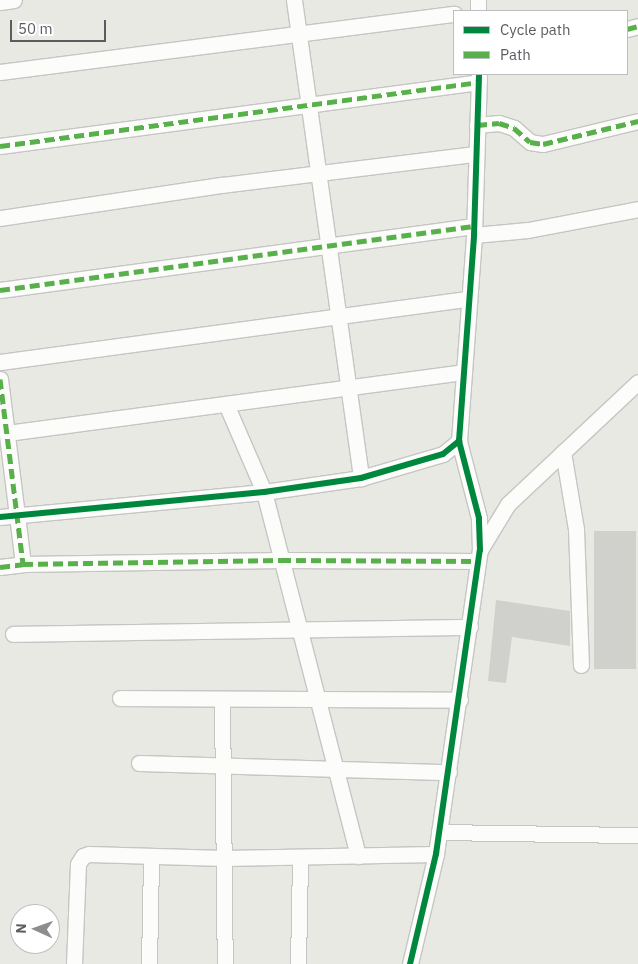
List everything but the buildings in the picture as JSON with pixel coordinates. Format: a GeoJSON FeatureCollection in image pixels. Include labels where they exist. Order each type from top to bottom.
{"type":"FeatureCollection","features":[{"type":"Feature","properties":{"kind":"street"},"geometry":{"type":"LineString","coordinates":[[0,2],[14,0]]}},
{"type":"Feature","properties":{"kind":"street"},"geometry":{"type":"LineString","coordinates":[[294,0],[300,34],[326,246],[361,478]]}},
{"type":"Feature","properties":{"kind":"street"},"geometry":{"type":"LineString","coordinates":[[0,72],[453,14]]}},
{"type":"Feature","properties":{"kind":"street"},"geometry":{"type":"LineString","coordinates":[[0,146],[308,104],[479,78],[474,231],[459,441],[479,518],[479,556],[460,700],[436,854],[410,964]]}},
{"type":"Feature","properties":{"kind":"street"},"geometry":{"type":"LineString","coordinates":[[477,125],[514,128],[530,142],[542,144],[638,121]]}},
{"type":"Feature","properties":{"kind":"street"},"geometry":{"type":"LineString","coordinates":[[0,218],[476,154]]}},
{"type":"Feature","properties":{"kind":"street"},"geometry":{"type":"LineString","coordinates":[[0,290],[326,246],[474,231],[528,230],[638,209]]}},
{"type":"Feature","properties":{"kind":"street"},"geometry":{"type":"LineString","coordinates":[[0,362],[469,299]]}},
{"type":"Feature","properties":{"kind":"street"},"geometry":{"type":"LineString","coordinates":[[5,442],[226,404],[463,372]]}},
{"type":"Feature","properties":{"kind":"street"},"geometry":{"type":"LineString","coordinates":[[0,379],[5,442],[23,564]]}},
{"type":"Feature","properties":{"kind":"street"},"geometry":{"type":"LineString","coordinates":[[479,556],[508,504],[638,382]]}},
{"type":"Feature","properties":{"kind":"street"},"geometry":{"type":"LineString","coordinates":[[226,404],[264,492],[320,699],[335,769],[358,856]]}},
{"type":"Feature","properties":{"kind":"street"},"geometry":{"type":"LineString","coordinates":[[0,517],[264,492],[361,478],[443,454],[459,441]]}},
{"type":"Feature","properties":{"kind":"street"},"geometry":{"type":"LineString","coordinates":[[564,452],[576,529],[581,665]]}},
{"type":"Feature","properties":{"kind":"street"},"geometry":{"type":"LineString","coordinates":[[0,567],[23,564],[479,556]]}},
{"type":"Feature","properties":{"kind":"street"},"geometry":{"type":"LineString","coordinates":[[13,634],[300,627],[470,627]]}},
{"type":"Feature","properties":{"kind":"street"},"geometry":{"type":"LineString","coordinates":[[120,698],[460,700]]}},
{"type":"Feature","properties":{"kind":"street"},"geometry":{"type":"LineString","coordinates":[[222,699],[221,766],[225,964]]}},
{"type":"Feature","properties":{"kind":"street"},"geometry":{"type":"LineString","coordinates":[[139,763],[448,772]]}},
{"type":"Feature","properties":{"kind":"street"},"geometry":{"type":"LineString","coordinates":[[439,832],[638,835]]}},
{"type":"Feature","properties":{"kind":"street"},"geometry":{"type":"LineString","coordinates":[[74,964],[78,864],[83,856],[300,858],[436,854]]}},
{"type":"Feature","properties":{"kind":"street"},"geometry":{"type":"LineString","coordinates":[[149,964],[151,858]]}},
{"type":"Feature","properties":{"kind":"street"},"geometry":{"type":"LineString","coordinates":[[298,964],[300,858]]}},
{"type":"Feature","properties":{"kind":"marked path"},"geometry":{"type":"LineString","coordinates":[[628,29],[638,26]]}},
{"type":"Feature","properties":{"kind":"marked path"},"geometry":{"type":"LineString","coordinates":[[0,146],[479,82]]}},
{"type":"Feature","properties":{"kind":"marked path"},"geometry":{"type":"LineString","coordinates":[[477,125],[499,123],[514,128],[530,142],[543,144],[638,121]]}},
{"type":"Feature","properties":{"kind":"marked path"},"geometry":{"type":"LineString","coordinates":[[0,290],[474,226]]}},
{"type":"Feature","properties":{"kind":"marked path"},"geometry":{"type":"LineString","coordinates":[[0,379],[23,564]]}},
{"type":"Feature","properties":{"kind":"marked path"},"geometry":{"type":"LineString","coordinates":[[0,567],[23,564],[281,560],[478,561]]}},
{"type":"Feature","properties":{"kind":"cycle path"},"geometry":{"type":"LineString","coordinates":[[0,517],[264,492],[361,478],[443,454],[459,441],[474,235],[479,75]]}},
{"type":"Feature","properties":{"kind":"cycle path"},"geometry":{"type":"LineString","coordinates":[[410,964],[436,854],[480,550],[479,518],[459,441]]}}]}
